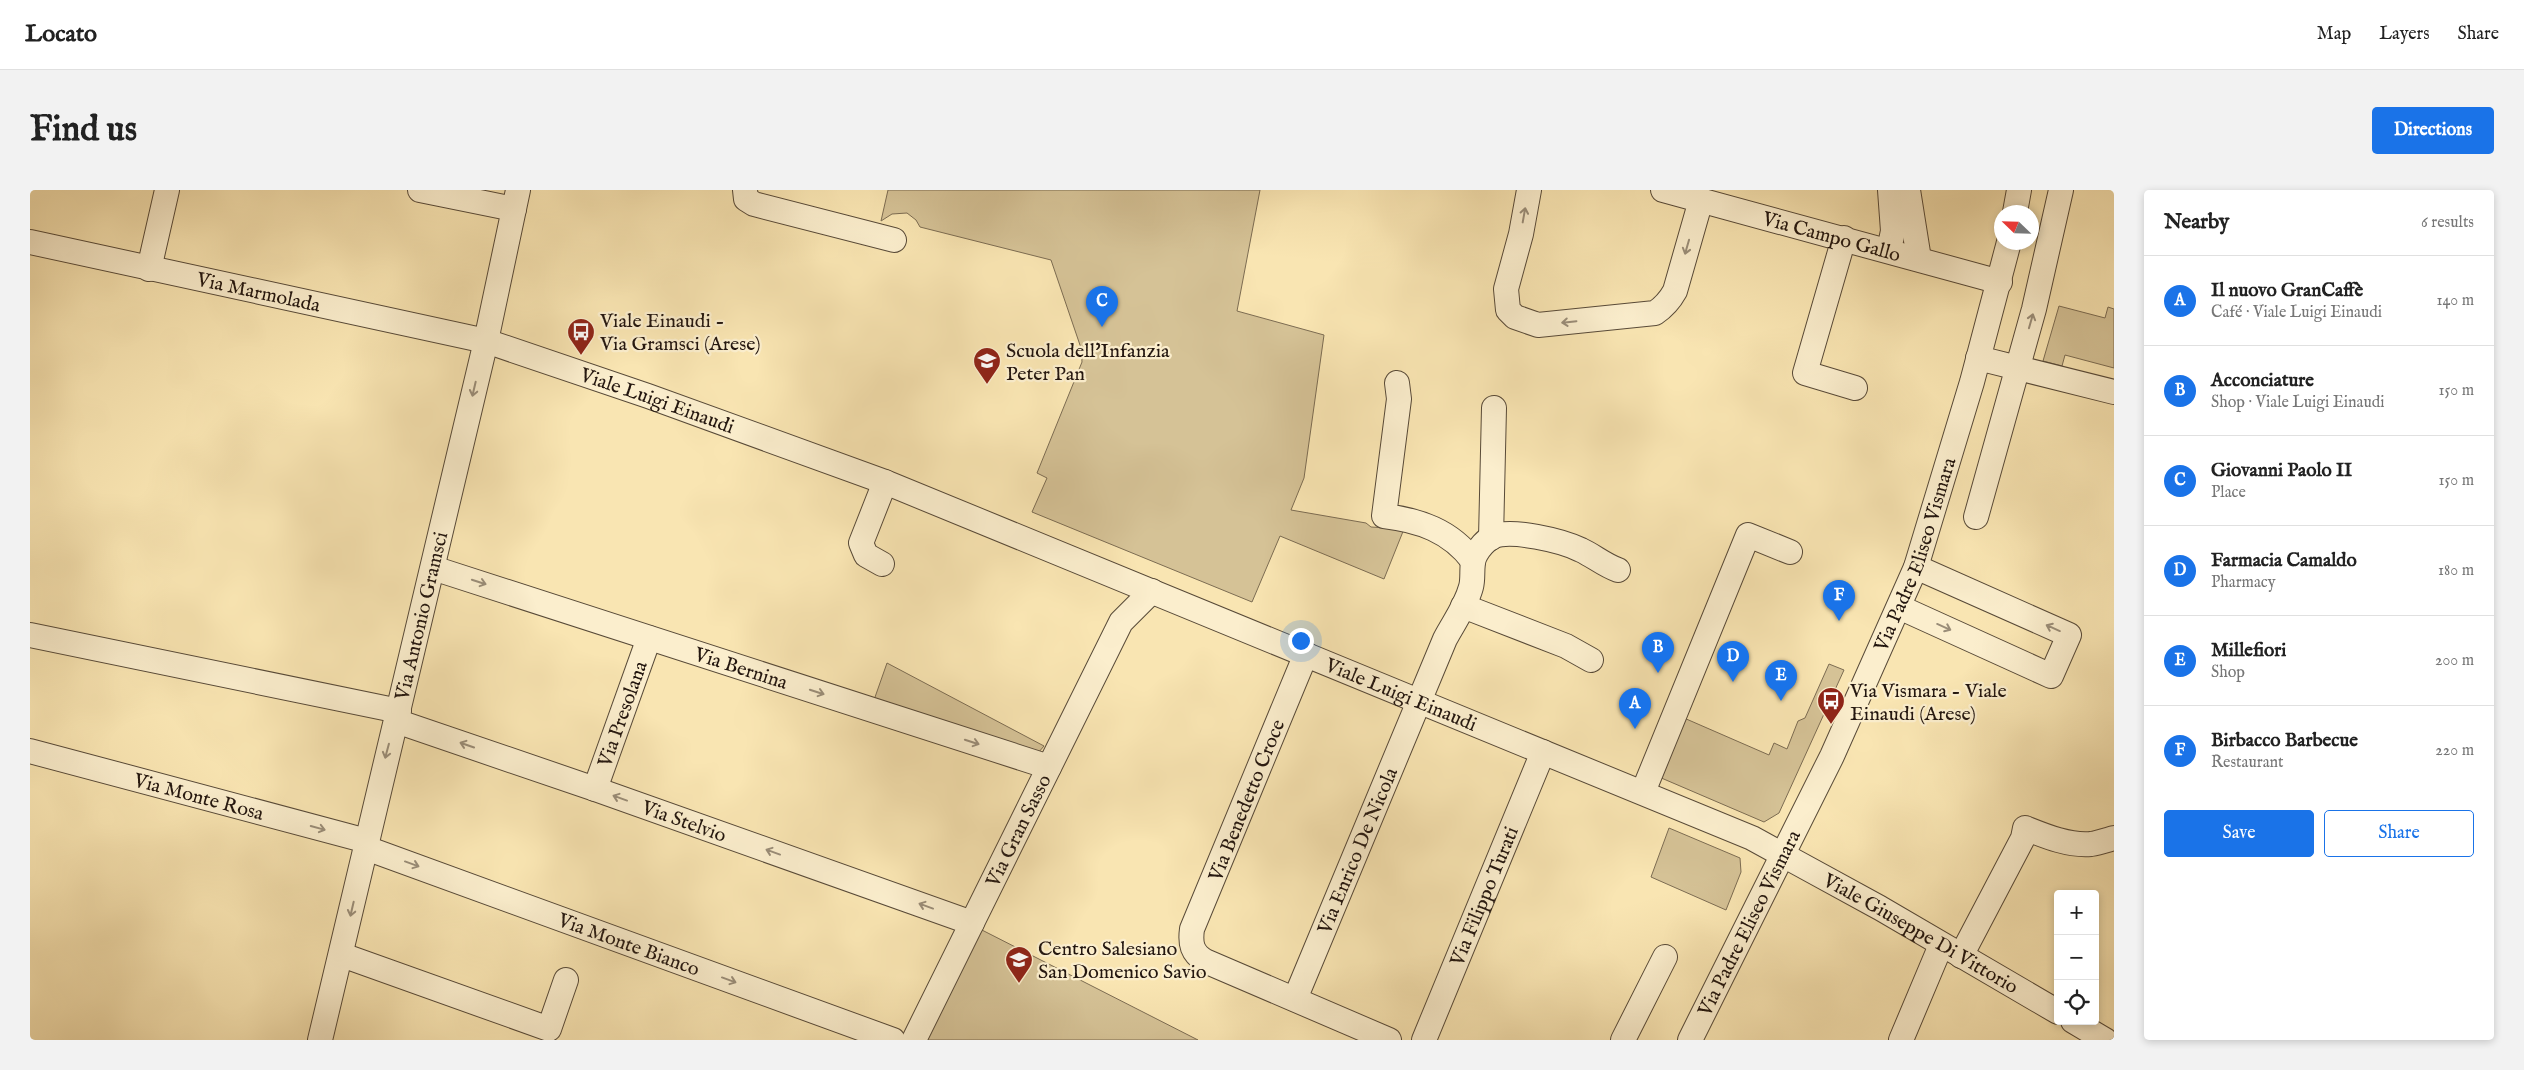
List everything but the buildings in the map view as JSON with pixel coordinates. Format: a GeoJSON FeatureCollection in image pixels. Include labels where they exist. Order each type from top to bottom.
{"type":"FeatureCollection","features":[{"type":"Feature","properties":{"kind":"street"},"geometry":{"type":"LineString","coordinates":[[149,269],[167,190]]}},
{"type":"Feature","properties":{"kind":"street"},"geometry":{"type":"LineString","coordinates":[[420,190],[516,200]]}},
{"type":"Feature","properties":{"kind":"street"},"geometry":{"type":"LineString","coordinates":[[744,190],[746,199],[754,204],[894,240]]}},
{"type":"Feature","properties":{"kind":"street"},"geometry":{"type":"LineString","coordinates":[[1529,190],[1506,289],[1506,301],[1508,310],[1515,317],[1538,325],[1655,313],[1661,309],[1670,300],[1675,291],[1701,200]]}},
{"type":"Feature","properties":{"kind":"street","name":"Via Campo Gallo"},"geometry":{"type":"LineString","coordinates":[[1663,190],[1919,258],[2000,282]]}},
{"type":"Feature","properties":{"kind":"street"},"geometry":{"type":"LineString","coordinates":[[1889,250],[1893,231],[1890,190]]}},
{"type":"Feature","properties":{"kind":"street"},"geometry":{"type":"LineString","coordinates":[[1908,190],[1919,258]]}},
{"type":"Feature","properties":{"kind":"street"},"geometry":{"type":"LineString","coordinates":[[2016,205],[2019,190]]}},
{"type":"Feature","properties":{"kind":"street"},"geometry":{"type":"LineString","coordinates":[[1976,517],[2034,309],[2061,190]]}},
{"type":"Feature","properties":{"kind":"street","name":"Via Antonio Gramsci"},"geometry":{"type":"LineString","coordinates":[[320,1040],[342,955],[387,750],[398,716],[486,341],[516,200]]}},
{"type":"Feature","properties":{"kind":"street"},"geometry":{"type":"LineString","coordinates":[[1844,238],[1805,373],[1855,388]]}},
{"type":"Feature","properties":{"kind":"street","name":"Via Marmolada"},"geometry":{"type":"LineString","coordinates":[[30,242],[486,341]]}},
{"type":"Feature","properties":{"kind":"street","name":"Via Padre Eliseo Vismara"},"geometry":{"type":"LineString","coordinates":[[1690,1040],[1840,740],[1916,567],[2000,282],[2007,250]]}},
{"type":"Feature","properties":{"kind":"street","name":"Viale Luigi Einaudi"},"geometry":{"type":"LineString","coordinates":[[486,341],[648,396],[826,460],[1126,579],[1643,792],[1784,854]]}},
{"type":"Feature","properties":{"kind":"street"},"geometry":{"type":"LineString","coordinates":[[1978,358],[2114,392]]}},
{"type":"Feature","properties":{"kind":"street"},"geometry":{"type":"LineString","coordinates":[[1397,383],[1399,400],[1384,516],[1419,522],[1438,531],[1459,544],[1473,561],[1476,553],[1490,538],[1502,534],[1512,534],[1561,542],[1580,549],[1605,565],[1618,570]]}},
{"type":"Feature","properties":{"kind":"street"},"geometry":{"type":"LineString","coordinates":[[1490,538],[1494,408]]}},
{"type":"Feature","properties":{"kind":"street"},"geometry":{"type":"LineString","coordinates":[[882,564],[866,556],[862,543],[884,484]]}},
{"type":"Feature","properties":{"kind":"street"},"geometry":{"type":"LineString","coordinates":[[1643,792],[1748,535],[1790,552]]}},
{"type":"Feature","properties":{"kind":"street","name":"Via Enrico De Nicola"},"geometry":{"type":"LineString","coordinates":[[1295,999],[1445,639],[1463,606],[1471,586],[1473,561]]}},
{"type":"Feature","properties":{"kind":"street"},"geometry":{"type":"LineString","coordinates":[[1899,607],[2051,676],[2069,635],[1916,567]]}},
{"type":"Feature","properties":{"kind":"street","name":"Via Bernina"},"geometry":{"type":"LineString","coordinates":[[433,568],[1049,767]]}},
{"type":"Feature","properties":{"kind":"street","name":"Via Gran Sasso"},"geometry":{"type":"LineString","coordinates":[[914,1040],[1122,622],[1126,579]]}},
{"type":"Feature","properties":{"kind":"street","name":"Via Gran Sasso"},"geometry":{"type":"LineString","coordinates":[[1122,622],[1152,591]]}},
{"type":"Feature","properties":{"kind":"street"},"geometry":{"type":"LineString","coordinates":[[1463,606],[1566,646],[1591,660]]}},
{"type":"Feature","properties":{"kind":"street","name":"Via Stelvio"},"geometry":{"type":"LineString","coordinates":[[30,635],[398,716],[595,789],[972,923]]}},
{"type":"Feature","properties":{"kind":"street","name":"Via Presolana"},"geometry":{"type":"LineString","coordinates":[[595,789],[649,638]]}},
{"type":"Feature","properties":{"kind":"street","name":"Via Benedetto Croce"},"geometry":{"type":"LineString","coordinates":[[1295,999],[1198,957],[1192,947],[1192,929],[1306,654]]}},
{"type":"Feature","properties":{"kind":"street","name":"Via Monte Rosa"},"geometry":{"type":"LineString","coordinates":[[30,751],[271,815],[367,844]]}},
{"type":"Feature","properties":{"kind":"street","name":"Via Filippo Turati"},"geometry":{"type":"LineString","coordinates":[[1424,1040],[1543,752]]}},
{"type":"Feature","properties":{"kind":"street"},"geometry":{"type":"LineString","coordinates":[[1901,1040],[1951,950],[2023,838],[2025,828],[2054,840],[2091,844],[2114,838]]}},
{"type":"Feature","properties":{"kind":"street","name":"Via Monte Bianco"},"geometry":{"type":"LineString","coordinates":[[367,844],[894,1040]]}},
{"type":"Feature","properties":{"kind":"street"},"geometry":{"type":"LineString","coordinates":[[2091,844],[2114,856]]}},
{"type":"Feature","properties":{"kind":"street","name":"Viale Giuseppe Di Vittorio"},"geometry":{"type":"LineString","coordinates":[[1784,854],[2054,1010]]}},
{"type":"Feature","properties":{"kind":"street"},"geometry":{"type":"LineString","coordinates":[[342,955],[549,1029],[566,980]]}},
{"type":"Feature","properties":{"kind":"street"},"geometry":{"type":"LineString","coordinates":[[1623,1040],[1665,957]]}},
{"type":"Feature","properties":{"kind":"street"},"geometry":{"type":"LineString","coordinates":[[1295,999],[1389,1040]]}},
{"type":"Feature","properties":{"kind":"street"},"geometry":{"type":"LineString","coordinates":[[2080,1025],[2105,1040]]}},
{"type":"Feature","properties":{"kind":"shaded area"},"geometry":{"type":"Polygon","coordinates":[[[888,190],[1260,190],[1237,311],[1324,335],[1304,478],[1291,510],[1366,523],[1371,527],[1404,529],[1384,579],[1280,536],[1252,602],[1032,512],[1047,478],[1037,473],[1082,362],[1081,348],[1051,260],[920,227],[916,220],[907,213],[892,214],[881,221],[888,190]]]}},
{"type":"Feature","properties":{"kind":"shaded area"},"geometry":{"type":"Polygon","coordinates":[[[2059,306],[2105,318],[2108,307],[2114,309],[2114,368],[2065,355],[2062,366],[2043,361],[2059,306]]]}},
{"type":"Feature","properties":{"kind":"shaded area"},"geometry":{"type":"Polygon","coordinates":[[[887,663],[1044,746],[1038,753],[874,700],[887,663]]]}},
{"type":"Feature","properties":{"kind":"shaded area"},"geometry":{"type":"Polygon","coordinates":[[[1829,664],[1844,670],[1779,813],[1764,822],[1659,777],[1684,718],[1769,755],[1774,743],[1787,749],[1798,721],[1805,718],[1829,664]]]}},
{"type":"Feature","properties":{"kind":"shaded area"},"geometry":{"type":"Polygon","coordinates":[[[1669,828],[1740,858],[1741,872],[1726,910],[1651,877],[1669,828]]]}},
{"type":"Feature","properties":{"kind":"shaded area","name":"Centro Salesiano San Domenico Savio"},"geometry":{"type":"Polygon","coordinates":[[[978,928],[1198,1040],[921,1040],[978,928]]]}},
{"type":"Feature","properties":{"kind":"place","name":"Giovanni Paolo II"},"geometry":{"type":"Point","coordinates":[1102,327]}},
{"type":"Feature","properties":{"kind":"place","name":"Viale Einaudi - Via Gramsci (Arese)"},"geometry":{"type":"Point","coordinates":[581,356]}},
{"type":"Feature","properties":{"kind":"place","name":"Scuola dell'Infanzia Peter Pan"},"geometry":{"type":"Point","coordinates":[987,385]}},
{"type":"Feature","properties":{"kind":"place","name":"Birbacco Barbecue"},"geometry":{"type":"Point","coordinates":[1839,621]}},
{"type":"Feature","properties":{"kind":"place","name":"Acconciature"},"geometry":{"type":"Point","coordinates":[1658,673]}},
{"type":"Feature","properties":{"kind":"place","name":"Farmacia Camaldo"},"geometry":{"type":"Point","coordinates":[1733,682]}},
{"type":"Feature","properties":{"kind":"place","name":"Millefiori"},"geometry":{"type":"Point","coordinates":[1781,701]}},
{"type":"Feature","properties":{"kind":"place","name":"Via Vismara - Viale Einaudi (Arese)"},"geometry":{"type":"Point","coordinates":[1831,725]}},
{"type":"Feature","properties":{"kind":"place","name":"Il nuovo GranCaffè"},"geometry":{"type":"Point","coordinates":[1635,729]}},
{"type":"Feature","properties":{"kind":"place","name":"Centro Salesiano San Domenico Savio"},"geometry":{"type":"Point","coordinates":[1019,984]}}]}
